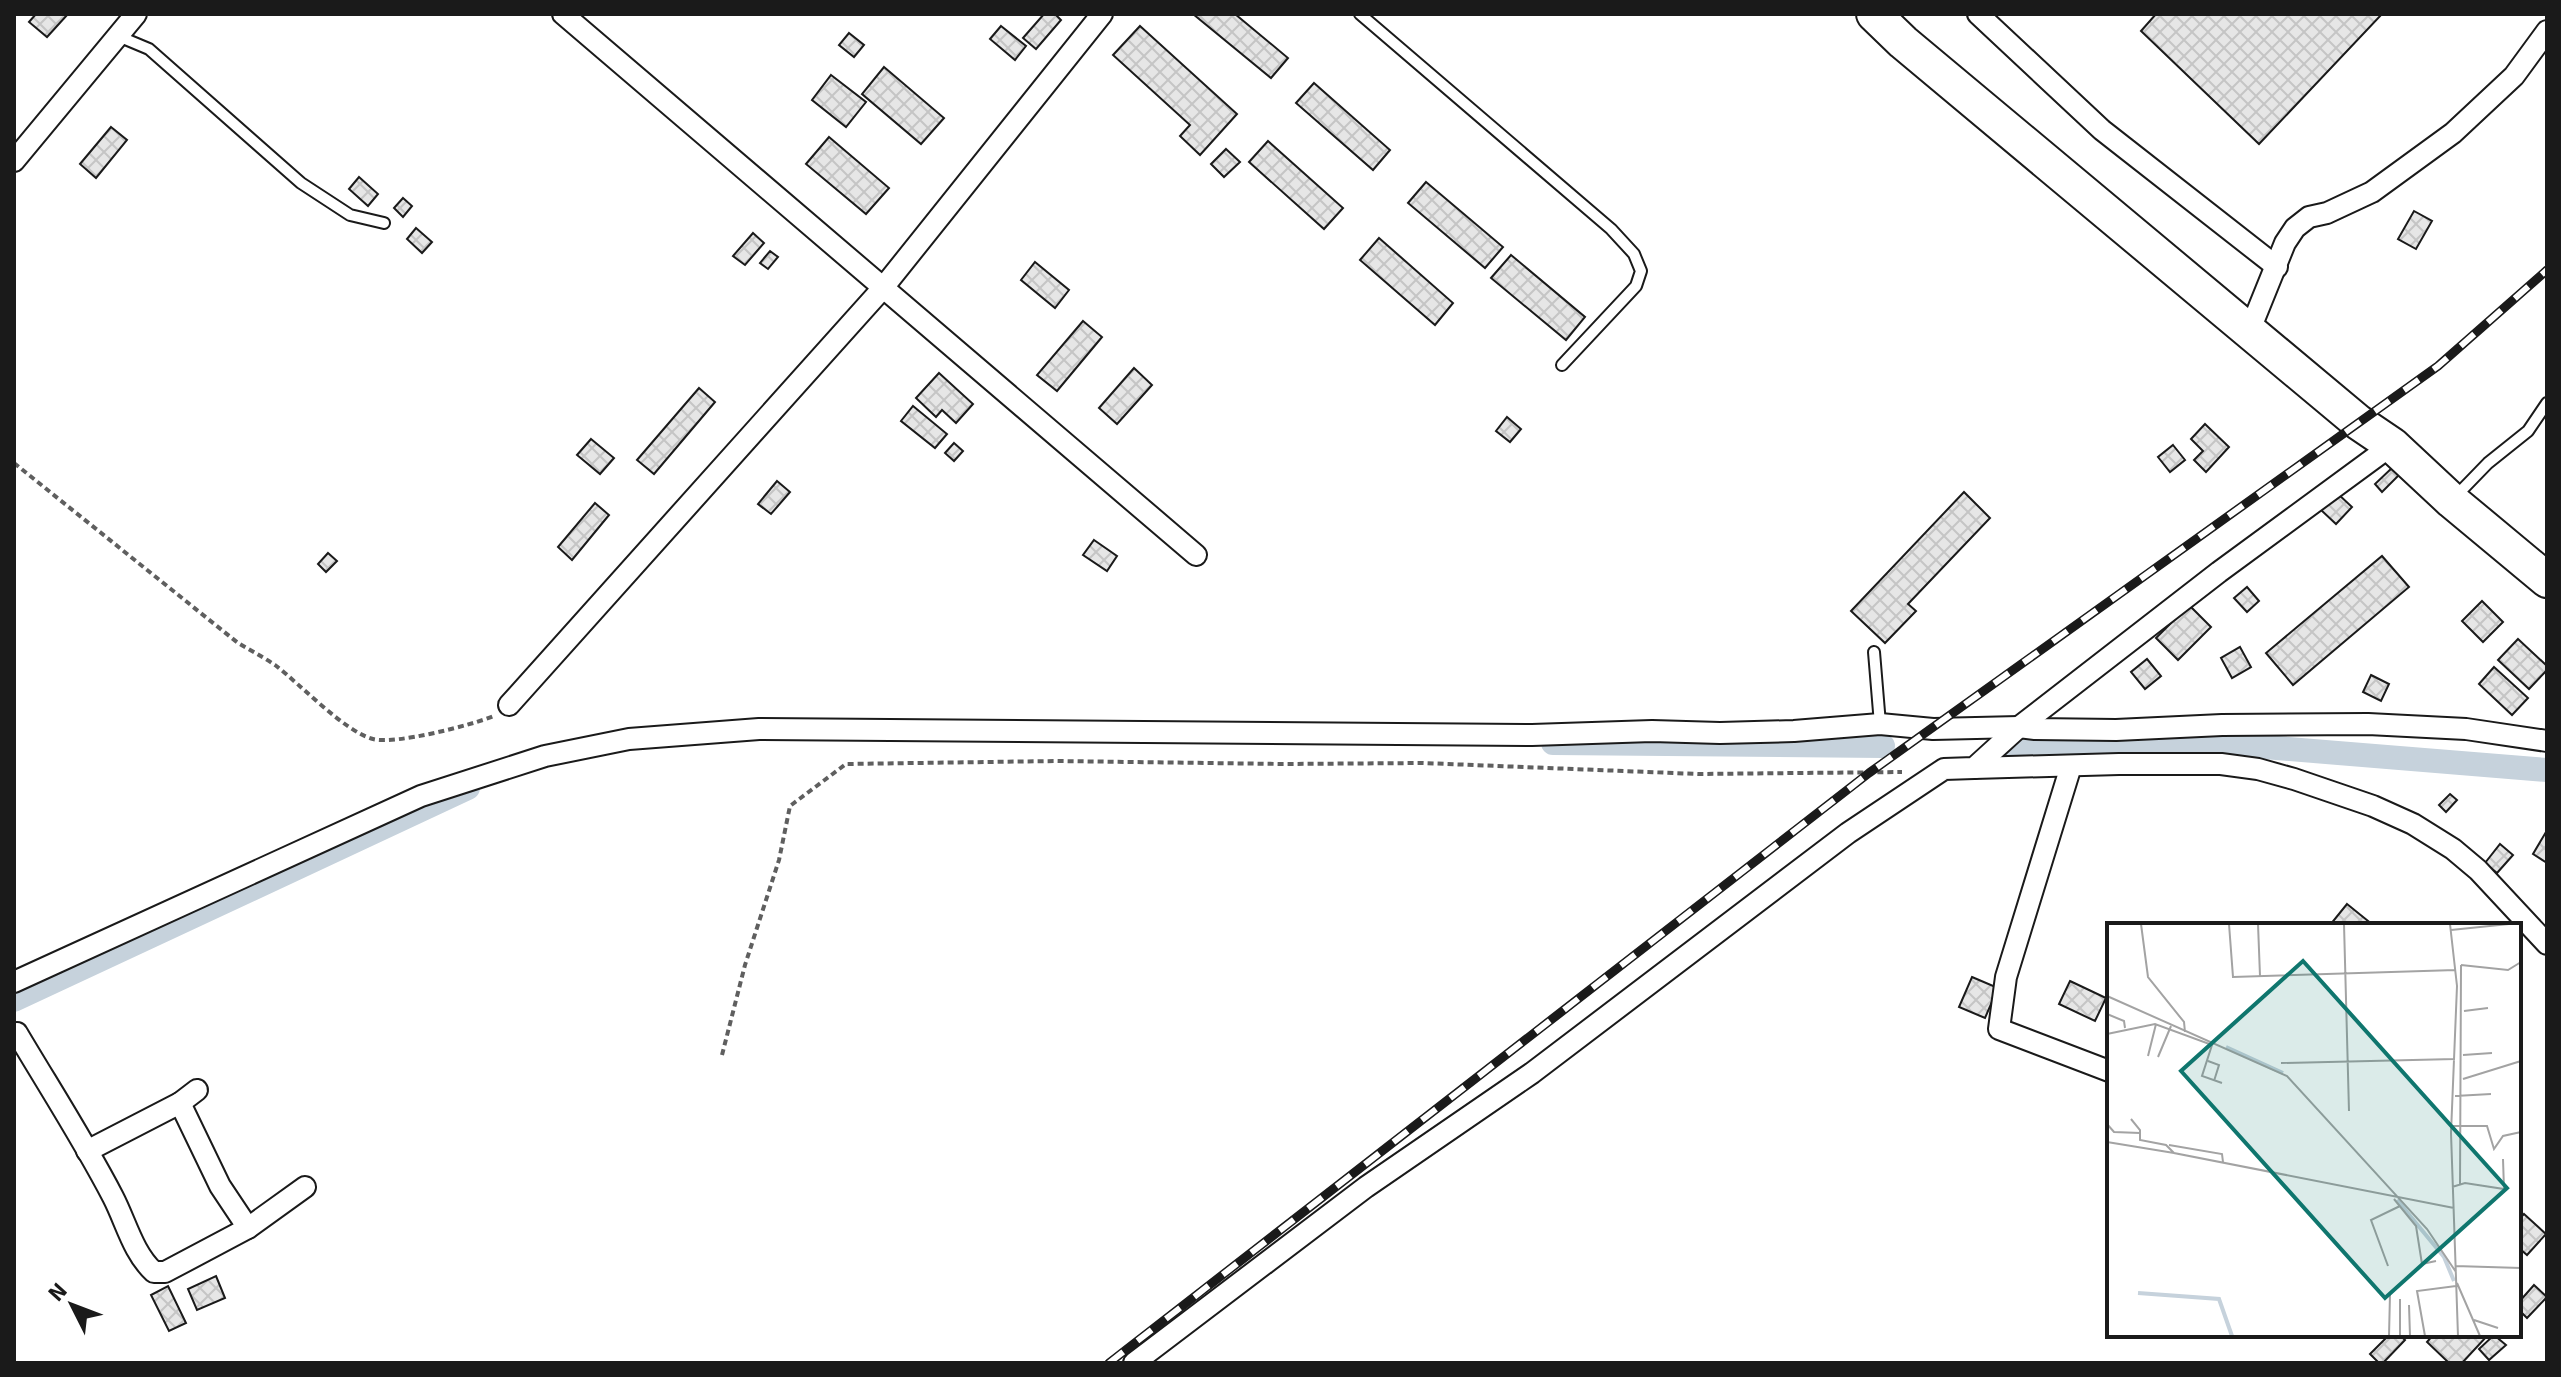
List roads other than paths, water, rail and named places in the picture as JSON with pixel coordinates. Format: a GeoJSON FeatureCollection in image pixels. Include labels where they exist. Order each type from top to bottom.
{"type":"FeatureCollection","features":[{"type":"Feature","properties":{"kind":"main road"},"geometry":{"type":"LineString","coordinates":[[1874,14],[1903,42],[2249,332],[2358,422],[2392,445],[2452,501],[2547,580]]}},
{"type":"Feature","properties":{"kind":"street"},"geometry":{"type":"LineString","coordinates":[[14,161],[136,14]]}},
{"type":"Feature","properties":{"kind":"street"},"geometry":{"type":"LineString","coordinates":[[563,14],[1196,555]]}},
{"type":"Feature","properties":{"kind":"street"},"geometry":{"type":"LineString","coordinates":[[509,705],[882,289],[1102,14]]}},
{"type":"Feature","properties":{"kind":"street"},"geometry":{"type":"LineString","coordinates":[[1978,14],[2102,130],[2277,267]]}},
{"type":"Feature","properties":{"kind":"street"},"geometry":{"type":"LineString","coordinates":[[2249,332],[2285,243],[2295,228],[2309,217],[2327,213],[2372,192],[2453,133],[2514,76],[2547,31]]}},
{"type":"Feature","properties":{"kind":"street"},"geometry":{"type":"LineString","coordinates":[[1974,768],[2019,727],[2219,572],[2392,445]]}},
{"type":"Feature","properties":{"kind":"street"},"geometry":{"type":"LineString","coordinates":[[14,982],[421,796],[545,756],[629,739],[759,729],[1532,735],[1779,731],[1880,724],[1933,729],[2019,727],[2116,730],[2222,725],[2368,724],[2466,729],[2547,741]]}},
{"type":"Feature","properties":{"kind":"street"},"geometry":{"type":"LineString","coordinates":[[1134,1363],[1366,1187],[1532,1073],[1848,833],[1944,769],[2221,764],[2258,769],[2294,779],[2373,806],[2413,824],[2453,849],[2478,870],[2547,944]]}},
{"type":"Feature","properties":{"kind":"street"},"geometry":{"type":"LineString","coordinates":[[2071,766],[2006,977],[1999,1029],[2107,1070]]}},
{"type":"Feature","properties":{"kind":"street"},"geometry":{"type":"LineString","coordinates":[[15,1031],[114,1199],[144,1263],[154,1272],[165,1272],[248,1228],[305,1187]]}},
{"type":"Feature","properties":{"kind":"street"},"geometry":{"type":"LineString","coordinates":[[87,1151],[180,1103],[197,1090]]}},
{"type":"Feature","properties":{"kind":"street"},"geometry":{"type":"LineString","coordinates":[[180,1103],[220,1186],[248,1228]]}},
{"type":"Feature","properties":{"kind":"lane"},"geometry":{"type":"LineString","coordinates":[[1360,14],[1611,229],[1634,254],[1641,271],[1636,286],[1562,365]]}},
{"type":"Feature","properties":{"kind":"lane"},"geometry":{"type":"LineString","coordinates":[[118,36],[149,49],[301,183],[350,215],[384,223]]}},
{"type":"Feature","properties":{"kind":"lane"},"geometry":{"type":"LineString","coordinates":[[2452,501],[2488,463],[2528,431],[2547,403]]}},
{"type":"Feature","properties":{"kind":"lane"},"geometry":{"type":"LineString","coordinates":[[1874,652],[1880,724]]}},
{"type":"Feature","properties":{"kind":"waterway"},"geometry":{"type":"LineString","coordinates":[[1553,743],[1883,746]]}},
{"type":"Feature","properties":{"kind":"waterway"},"geometry":{"type":"LineString","coordinates":[[2017,751],[2240,745],[2547,770]]}},
{"type":"Feature","properties":{"kind":"waterway"},"geometry":{"type":"LineString","coordinates":[[14,1000],[468,788]]}},
{"type":"Feature","properties":{"kind":"railway"},"geometry":{"type":"LineString","coordinates":[[1109,1363],[1869,773],[2438,366],[2547,270]]}}]}
